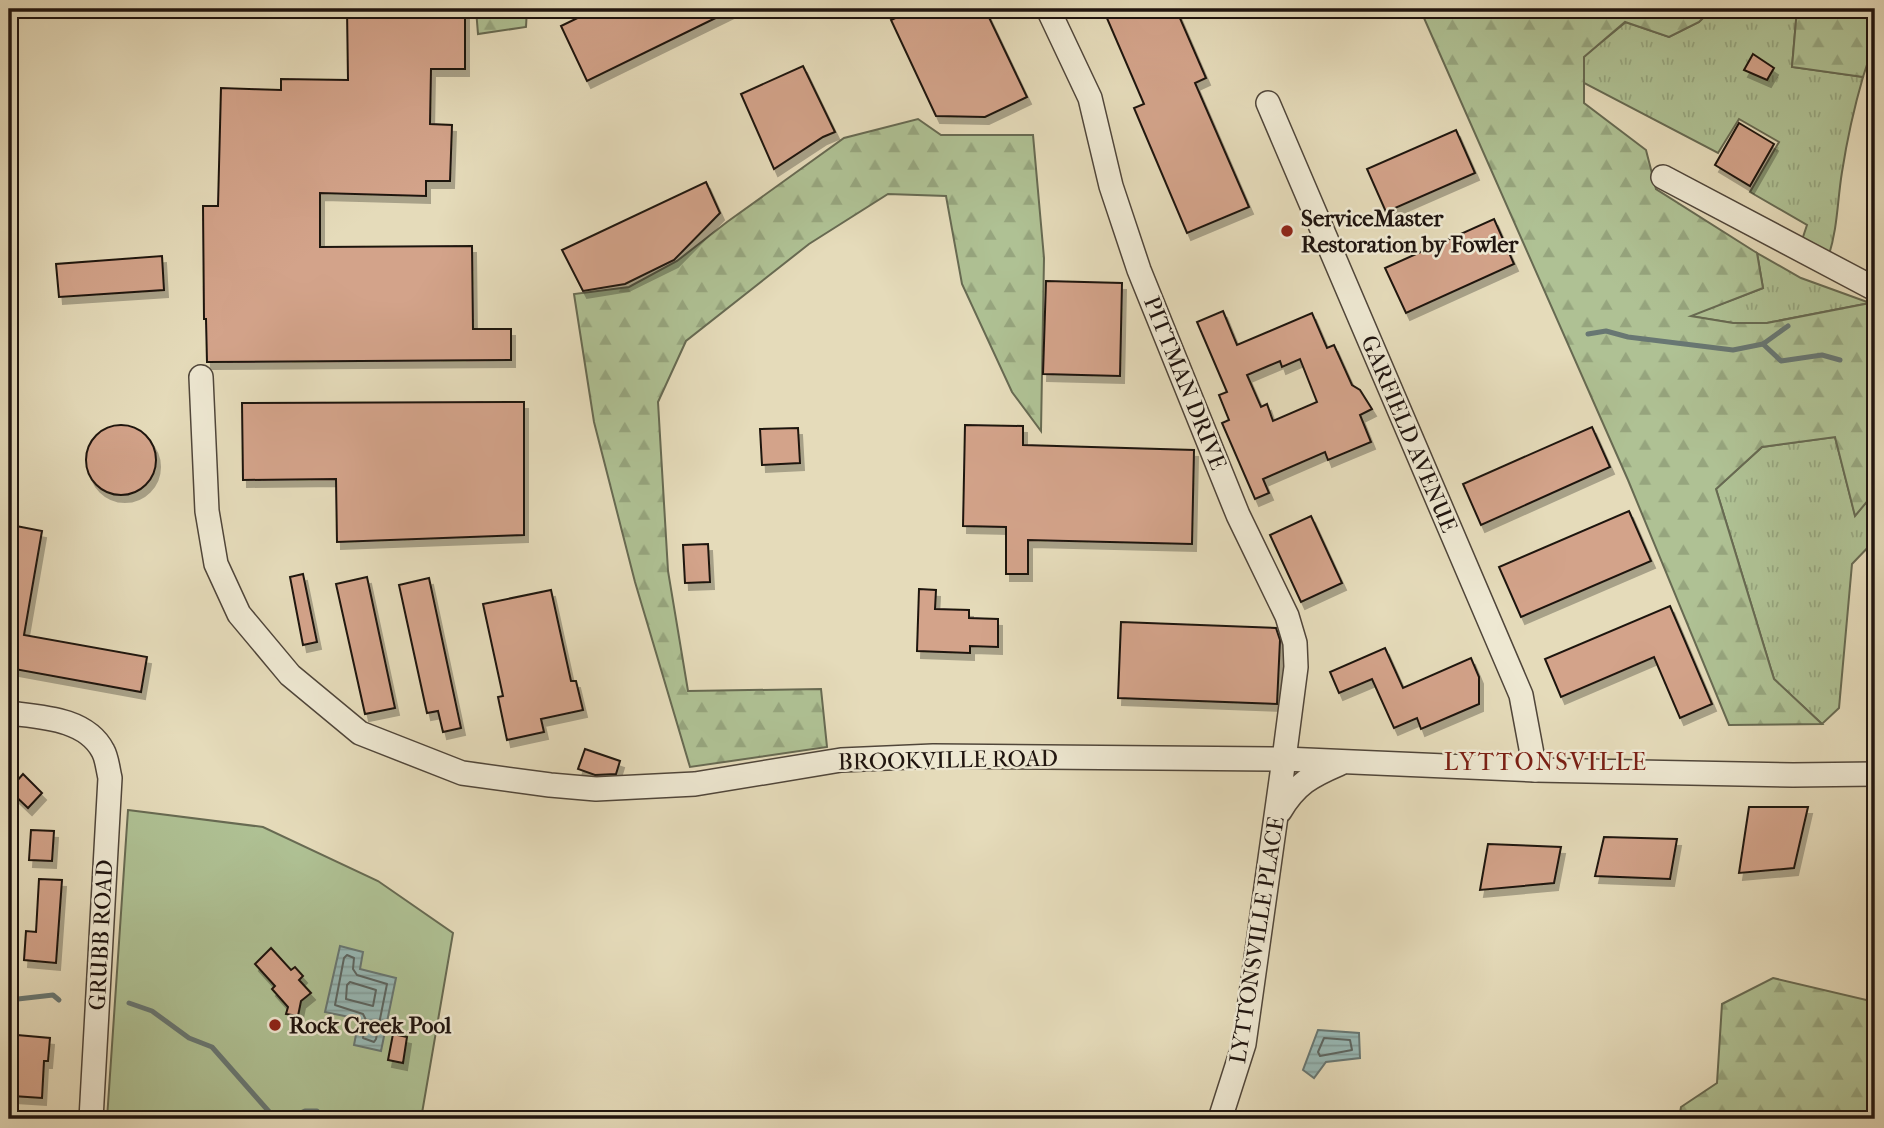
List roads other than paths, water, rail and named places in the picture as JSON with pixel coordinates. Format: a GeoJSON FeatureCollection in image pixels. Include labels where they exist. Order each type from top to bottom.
{"type":"FeatureCollection","features":[{"type":"Feature","properties":{"kind":"street","name":"PITTMAN DRIVE"},"geometry":{"type":"LineString","coordinates":[[1048,9],[1090,97],[1111,186],[1144,282],[1238,515],[1287,616],[1296,642],[1296,667],[1284,759]]}},
{"type":"Feature","properties":{"kind":"street","name":"GARFIELD AVENUE"},"geometry":{"type":"LineString","coordinates":[[1268,103],[1521,695],[1535,769]]}},
{"type":"Feature","properties":{"kind":"street"},"geometry":{"type":"LineString","coordinates":[[1663,177],[1875,289]]}},
{"type":"Feature","properties":{"kind":"street","name":"BROOKVILLE ROAD"},"geometry":{"type":"LineString","coordinates":[[201,377],[207,511],[216,564],[239,614],[290,675],[360,733],[461,773],[596,789],[695,784],[841,761],[895,757],[1284,759],[1535,769],[1793,775],[1875,774]]}},
{"type":"Feature","properties":{"kind":"street","name":"GRUBB ROAD"},"geometry":{"type":"LineString","coordinates":[[9,713],[50,718],[85,730],[103,751],[110,778],[91,1119]]}},
{"type":"Feature","properties":{"kind":"street","name":"LYTTONSVILLE PLACE"},"geometry":{"type":"LineString","coordinates":[[1220,1119],[1238,1066],[1247,1017],[1284,759]]}},
{"type":"Feature","properties":{"kind":"street"},"geometry":{"type":"LineString","coordinates":[[1276,816],[1291,792],[1310,777],[1343,762]]}},
{"type":"Feature","properties":{"kind":"water"},"geometry":{"type":"Polygon","coordinates":[[[340,946],[363,952],[360,969],[396,978],[381,1051],[354,1045],[359,1019],[325,1012],[340,946]]]}},
{"type":"Feature","properties":{"kind":"water"},"geometry":{"type":"Polygon","coordinates":[[[1318,1030],[1359,1033],[1360,1058],[1326,1062],[1314,1078],[1303,1070],[1318,1030]]]}},
{"type":"Feature","properties":{"kind":"waterway"},"geometry":{"type":"LineString","coordinates":[[1588,334],[1606,331],[1628,337],[1733,350],[1763,344],[1788,326]]}},
{"type":"Feature","properties":{"kind":"waterway"},"geometry":{"type":"LineString","coordinates":[[1763,344],[1781,361],[1822,355],[1840,360]]}},
{"type":"Feature","properties":{"kind":"waterway"},"geometry":{"type":"LineString","coordinates":[[9,1000],[53,995],[59,1000]]}},
{"type":"Feature","properties":{"kind":"waterway"},"geometry":{"type":"LineString","coordinates":[[129,1003],[152,1011],[189,1038],[212,1047],[272,1115],[287,1119],[305,1111],[317,1111],[325,1119]]}},
{"type":"Feature","properties":{"kind":"place","name":"ServiceMaster Restoration by Fowler"},"geometry":{"type":"Point","coordinates":[1287,231]}},
{"type":"Feature","properties":{"kind":"place","name":"Rock Creek Pool"},"geometry":{"type":"Point","coordinates":[275,1025]}},
{"type":"Feature","properties":{"kind":"district","name":"LYTTONSVILLE"},"geometry":{"type":"Point","coordinates":[1546,762]}}]}
